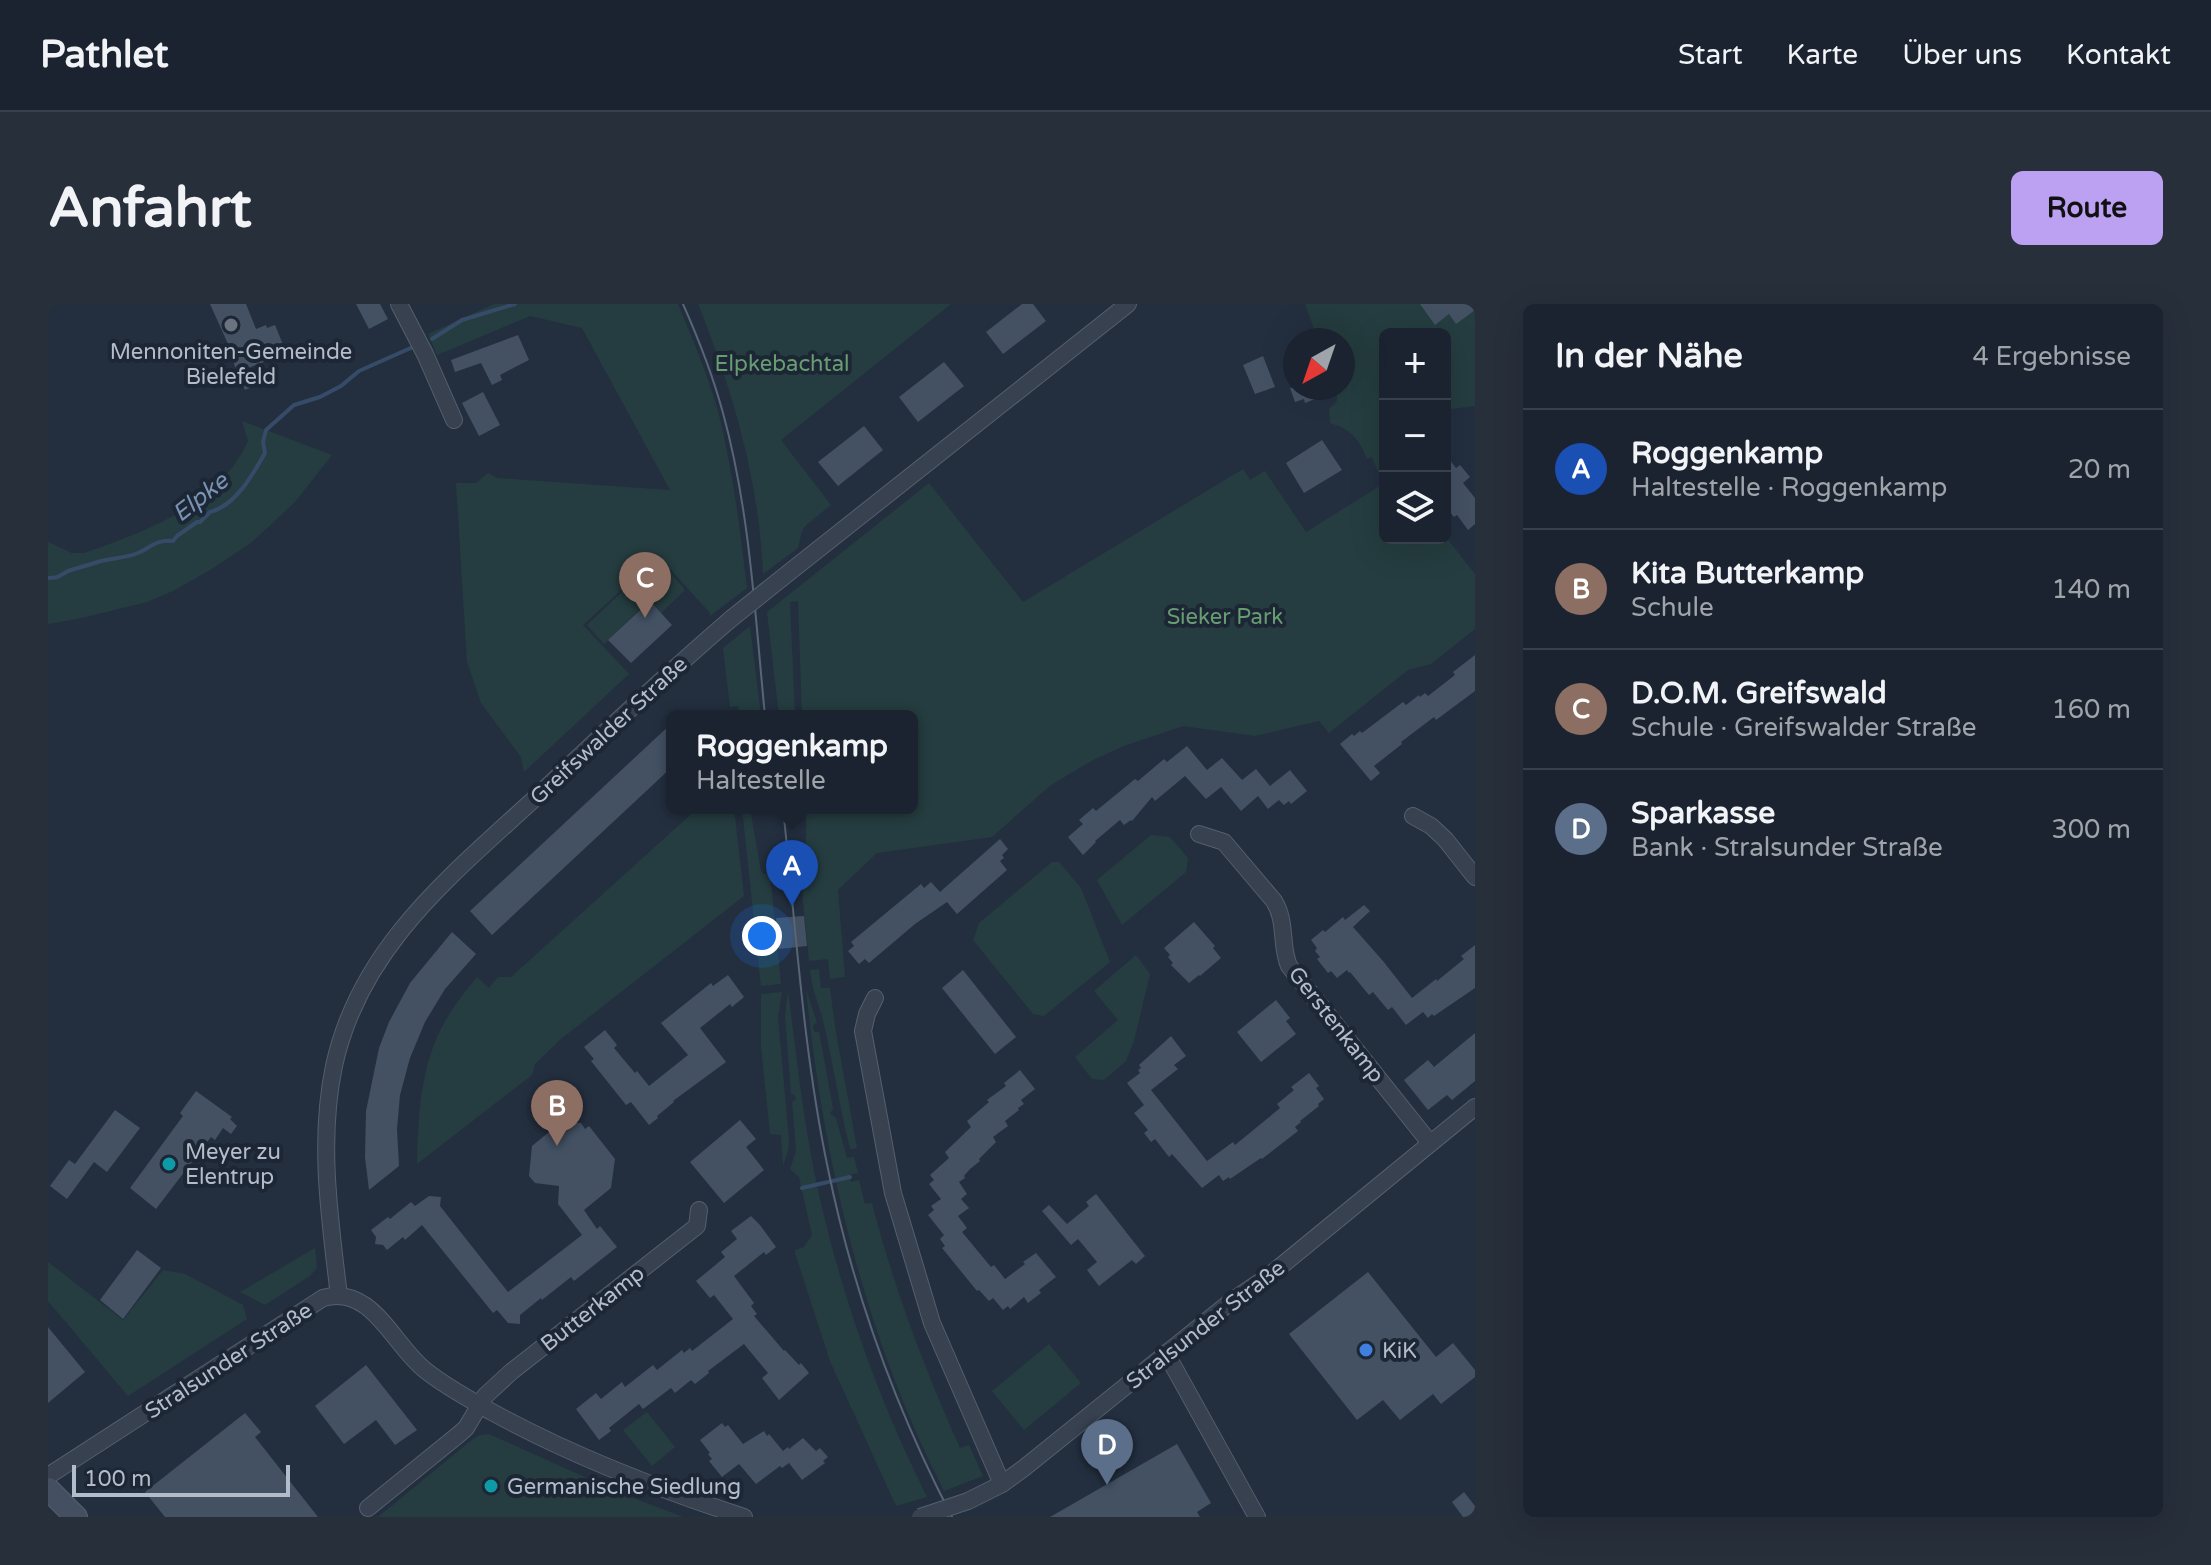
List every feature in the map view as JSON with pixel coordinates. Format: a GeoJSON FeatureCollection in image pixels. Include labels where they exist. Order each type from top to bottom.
{"type":"FeatureCollection","features":[{"type":"Feature","properties":{"kind":"street"},"geometry":{"type":"LineString","coordinates":[[399,304],[454,420]]}},
{"type":"Feature","properties":{"kind":"street","name":"Greifswalder Straße"},"geometry":{"type":"LineString","coordinates":[[339,1296],[325,1145],[334,1066],[341,1040],[369,974],[395,936],[433,894],[675,667],[732,618],[1128,304]]}},
{"type":"Feature","properties":{"kind":"street"},"geometry":{"type":"LineString","coordinates":[[1413,816],[1438,832],[1475,877]]}},
{"type":"Feature","properties":{"kind":"street","name":"Gerstenkamp"},"geometry":{"type":"LineString","coordinates":[[1199,834],[1224,842],[1274,901],[1280,911],[1284,955],[1289,966],[1430,1143]]}},
{"type":"Feature","properties":{"kind":"street"},"geometry":{"type":"LineString","coordinates":[[875,998],[863,1022],[863,1031],[893,1193],[932,1323],[1002,1484]]}},
{"type":"Feature","properties":{"kind":"street","name":"Stralsunder Straße"},"geometry":{"type":"LineString","coordinates":[[920,1517],[968,1501],[1002,1484],[1229,1303],[1270,1275],[1475,1107]]}},
{"type":"Feature","properties":{"kind":"street","name":"Butterkamp"},"geometry":{"type":"LineString","coordinates":[[480,1405],[485,1396],[511,1372],[697,1226],[699,1210]]}},
{"type":"Feature","properties":{"kind":"street","name":"Stralsunder Straße"},"geometry":{"type":"LineString","coordinates":[[48,1476],[323,1298],[339,1296],[368,1306],[425,1370],[455,1391],[532,1434],[611,1468],[744,1517]]}},
{"type":"Feature","properties":{"kind":"street"},"geometry":{"type":"LineString","coordinates":[[1166,1353],[1257,1517]]}},
{"type":"Feature","properties":{"kind":"street"},"geometry":{"type":"LineString","coordinates":[[368,1508],[466,1428],[480,1405]]}},
{"type":"Feature","properties":{"kind":"street"},"geometry":{"type":"LineString","coordinates":[[48,1489],[76,1517]]}},
{"type":"Feature","properties":{"kind":"green space"},"geometry":{"type":"Polygon","coordinates":[[[494,304],[678,304],[719,415],[732,479],[747,588],[710,616],[658,556],[583,625],[629,674],[524,772],[521,757],[481,703],[467,662],[456,483],[476,483],[488,473],[497,478],[670,490],[582,328],[530,316],[437,355],[428,334],[494,304]]]}},
{"type":"Feature","properties":{"kind":"green space","name":"Elpkebachtal"},"geometry":{"type":"Polygon","coordinates":[[[698,304],[951,304],[781,440],[831,505],[805,526],[798,548],[763,574],[756,504],[742,436],[698,304]]]}},
{"type":"Feature","properties":{"kind":"green space","name":"Sieker Park"},"geometry":{"type":"Polygon","coordinates":[[[1305,304],[1475,304],[1475,406],[1451,409],[1451,328],[1379,328],[1379,474],[1372,457],[1367,459],[1357,440],[1349,432],[1330,423],[1329,409],[1337,401],[1355,400],[1355,328],[1314,328],[1305,304]]]}},
{"type":"Feature","properties":{"kind":"green space"},"geometry":{"type":"Polygon","coordinates":[[[242,421],[332,455],[295,502],[252,542],[210,570],[147,602],[48,624],[48,542],[72,553],[84,553],[179,513],[200,499],[235,463],[248,441],[242,421]]]}},
{"type":"Feature","properties":{"kind":"green space","name":"Sieker Park"},"geometry":{"type":"Polygon","coordinates":[[[1243,469],[1250,480],[1265,471],[1306,532],[1379,486],[1379,544],[1451,544],[1475,574],[1475,629],[1431,664],[1408,670],[1329,733],[1319,721],[1255,736],[1183,726],[1093,760],[1051,785],[992,837],[877,853],[838,890],[845,977],[830,979],[828,959],[809,961],[800,871],[806,870],[806,814],[918,814],[918,710],[802,710],[798,601],[790,602],[795,710],[778,710],[767,612],[929,483],[1023,602],[1243,469]]]}},
{"type":"Feature","properties":{"kind":"green space"},"geometry":{"type":"Polygon","coordinates":[[[658,558],[685,590],[661,613],[649,601],[604,644],[587,625],[658,558]]]}},
{"type":"Feature","properties":{"kind":"green space"},"geometry":{"type":"Polygon","coordinates":[[[750,626],[760,710],[730,707],[723,648],[750,626]]]}},
{"type":"Feature","properties":{"kind":"green space"},"geometry":{"type":"Polygon","coordinates":[[[691,814],[735,814],[744,896],[561,1039],[535,1064],[532,1075],[417,1164],[424,1078],[445,1022],[477,977],[489,988],[498,977],[511,977],[691,814]]]}},
{"type":"Feature","properties":{"kind":"green space"},"geometry":{"type":"Polygon","coordinates":[[[743,814],[751,814],[761,871],[770,873],[781,984],[761,986],[743,814]]]}},
{"type":"Feature","properties":{"kind":"green space"},"geometry":{"type":"Polygon","coordinates":[[[1151,835],[1170,837],[1188,858],[1186,872],[1122,925],[1097,880],[1151,835]]]}},
{"type":"Feature","properties":{"kind":"green space"},"geometry":{"type":"Polygon","coordinates":[[[1052,862],[1059,862],[1081,888],[1110,962],[1044,1016],[1033,1014],[973,940],[979,923],[1052,862]]]}},
{"type":"Feature","properties":{"kind":"green space"},"geometry":{"type":"Polygon","coordinates":[[[1136,955],[1150,974],[1134,1041],[1126,1061],[1104,1080],[1092,1079],[1075,1057],[1118,1020],[1094,991],[1136,955]]]}},
{"type":"Feature","properties":{"kind":"green space"},"geometry":{"type":"Polygon","coordinates":[[[819,969],[821,988],[830,988],[857,1148],[853,1149],[846,1133],[828,1040],[811,978],[810,970],[819,969]]]}},
{"type":"Feature","properties":{"kind":"green space"},"geometry":{"type":"Polygon","coordinates":[[[806,989],[817,1023],[813,1029],[819,1032],[833,1108],[830,1114],[836,1118],[847,1158],[854,1157],[858,1173],[849,1175],[851,1182],[859,1180],[865,1204],[872,1203],[900,1297],[934,1388],[960,1448],[969,1445],[983,1476],[944,1491],[892,1372],[852,1247],[824,1118],[806,989]]]}},
{"type":"Feature","properties":{"kind":"green space"},"geometry":{"type":"Polygon","coordinates":[[[788,991],[810,1148],[834,1255],[875,1379],[927,1497],[896,1506],[830,1361],[795,1253],[795,1250],[804,1247],[812,1235],[799,1177],[790,1169],[796,1151],[792,1102],[796,1099],[791,1094],[785,1017],[788,991]]]}},
{"type":"Feature","properties":{"kind":"green space"},"geometry":{"type":"Polygon","coordinates":[[[782,992],[778,1017],[789,1140],[783,1166],[781,1135],[770,1134],[761,1047],[761,994],[782,992]]]}},
{"type":"Feature","properties":{"kind":"green space"},"geometry":{"type":"Polygon","coordinates":[[[315,1248],[317,1268],[310,1276],[265,1305],[240,1292],[315,1248]]]}},
{"type":"Feature","properties":{"kind":"green space"},"geometry":{"type":"Polygon","coordinates":[[[48,1262],[123,1320],[163,1270],[185,1274],[243,1305],[247,1319],[128,1396],[48,1301],[48,1262]]]}},
{"type":"Feature","properties":{"kind":"green space"},"geometry":{"type":"Polygon","coordinates":[[[1049,1344],[1081,1383],[1024,1430],[992,1391],[1049,1344]]]}},
{"type":"Feature","properties":{"kind":"green space"},"geometry":{"type":"Polygon","coordinates":[[[647,1412],[675,1447],[652,1466],[623,1430],[647,1412]]]}},
{"type":"Feature","properties":{"kind":"green space"},"geometry":{"type":"Polygon","coordinates":[[[489,1434],[618,1492],[683,1517],[378,1517],[473,1439],[489,1434]]]}},
{"type":"Feature","properties":{"kind":"building"},"geometry":{"type":"Polygon","coordinates":[[[210,304],[246,304],[256,329],[275,325],[284,347],[276,350],[278,353],[268,357],[269,360],[248,368],[256,385],[245,390],[210,304]]]}},
{"type":"Feature","properties":{"kind":"building"},"geometry":{"type":"Polygon","coordinates":[[[356,304],[380,304],[388,319],[369,329],[356,304]]]}},
{"type":"Feature","properties":{"kind":"building"},"geometry":{"type":"Polygon","coordinates":[[[1022,304],[1033,304],[1046,321],[1003,354],[986,332],[1022,304]]]}},
{"type":"Feature","properties":{"kind":"building"},"geometry":{"type":"Polygon","coordinates":[[[1420,304],[1475,304],[1475,310],[1456,324],[1449,314],[1435,325],[1420,304]]]}},
{"type":"Feature","properties":{"kind":"building"},"geometry":{"type":"Polygon","coordinates":[[[518,335],[529,360],[500,375],[502,380],[492,385],[481,363],[455,372],[451,360],[518,335]]]}},
{"type":"Feature","properties":{"kind":"building"},"geometry":{"type":"Polygon","coordinates":[[[1263,356],[1275,387],[1255,394],[1243,365],[1263,356]]]}},
{"type":"Feature","properties":{"kind":"building"},"geometry":{"type":"Polygon","coordinates":[[[944,362],[964,386],[918,422],[899,397],[944,362]]]}},
{"type":"Feature","properties":{"kind":"building"},"geometry":{"type":"Polygon","coordinates":[[[483,392],[500,425],[479,436],[462,403],[483,392]]]}},
{"type":"Feature","properties":{"kind":"building"},"geometry":{"type":"Polygon","coordinates":[[[864,426],[883,450],[838,486],[818,462],[864,426]]]}},
{"type":"Feature","properties":{"kind":"building"},"geometry":{"type":"Polygon","coordinates":[[[1322,440],[1342,470],[1304,493],[1286,463],[1322,440]]]}},
{"type":"Feature","properties":{"kind":"building"},"geometry":{"type":"Polygon","coordinates":[[[1451,462],[1456,468],[1460,465],[1470,477],[1463,483],[1475,498],[1475,524],[1468,530],[1457,515],[1454,517],[1451,513],[1451,462]]]}},
{"type":"Feature","properties":{"kind":"building"},"geometry":{"type":"Polygon","coordinates":[[[650,601],[672,625],[631,663],[608,640],[650,601]]]}},
{"type":"Feature","properties":{"kind":"building"},"geometry":{"type":"Polygon","coordinates":[[[1475,655],[1475,691],[1401,742],[1374,766],[1380,773],[1371,781],[1340,744],[1352,734],[1362,733],[1403,702],[1406,705],[1425,693],[1428,696],[1475,655]]]}},
{"type":"Feature","properties":{"kind":"building"},"geometry":{"type":"Polygon","coordinates":[[[666,729],[666,773],[492,935],[470,911],[666,729]]]}},
{"type":"Feature","properties":{"kind":"building"},"geometry":{"type":"Polygon","coordinates":[[[1187,746],[1207,770],[1222,758],[1242,780],[1256,769],[1270,786],[1290,770],[1307,791],[1291,804],[1289,801],[1284,805],[1279,800],[1268,809],[1258,796],[1241,811],[1221,787],[1206,799],[1185,776],[1155,801],[1152,797],[1132,821],[1124,825],[1120,820],[1083,855],[1068,837],[1083,824],[1079,820],[1187,746]]]}},
{"type":"Feature","properties":{"kind":"building"},"geometry":{"type":"Polygon","coordinates":[[[1000,839],[1008,849],[1000,861],[1007,870],[957,914],[947,902],[869,963],[865,959],[859,964],[848,951],[854,946],[851,942],[921,884],[924,888],[931,882],[940,892],[1000,839]]]}},
{"type":"Feature","properties":{"kind":"building"},"geometry":{"type":"Polygon","coordinates":[[[1364,905],[1370,911],[1353,927],[1412,998],[1464,959],[1461,956],[1475,945],[1475,988],[1434,1016],[1432,1014],[1428,1018],[1423,1012],[1406,1025],[1392,1007],[1388,1010],[1373,992],[1369,995],[1347,970],[1337,978],[1331,971],[1328,973],[1317,959],[1320,957],[1311,940],[1364,905]]]}},
{"type":"Feature","properties":{"kind":"building"},"geometry":{"type":"Polygon","coordinates":[[[804,916],[807,946],[779,949],[776,918],[804,916]]]}},
{"type":"Feature","properties":{"kind":"building"},"geometry":{"type":"Polygon","coordinates":[[[1194,922],[1215,946],[1213,948],[1221,958],[1189,983],[1171,965],[1170,955],[1164,948],[1194,922]]]}},
{"type":"Feature","properties":{"kind":"building"},"geometry":{"type":"Polygon","coordinates":[[[452,932],[476,954],[445,989],[425,1022],[410,1058],[400,1095],[397,1129],[399,1166],[369,1190],[365,1157],[366,1111],[379,1048],[410,983],[452,932]]]}},
{"type":"Feature","properties":{"kind":"building"},"geometry":{"type":"Polygon","coordinates":[[[963,970],[1016,1037],[995,1054],[942,988],[963,970]]]}},
{"type":"Feature","properties":{"kind":"building"},"geometry":{"type":"Polygon","coordinates":[[[728,975],[744,997],[700,1028],[726,1062],[673,1101],[649,1125],[631,1102],[626,1105],[591,1061],[594,1059],[584,1047],[605,1030],[617,1045],[614,1048],[649,1086],[688,1055],[661,1023],[711,983],[713,986],[728,975]]]}},
{"type":"Feature","properties":{"kind":"building"},"geometry":{"type":"Polygon","coordinates":[[[1276,1000],[1290,1018],[1286,1021],[1296,1034],[1261,1062],[1237,1032],[1276,1000]]]}},
{"type":"Feature","properties":{"kind":"building"},"geometry":{"type":"Polygon","coordinates":[[[1475,1033],[1475,1081],[1452,1100],[1447,1095],[1428,1110],[1404,1080],[1428,1060],[1434,1067],[1475,1033]]]}},
{"type":"Feature","properties":{"kind":"building"},"geometry":{"type":"Polygon","coordinates":[[[1171,1036],[1186,1056],[1174,1065],[1178,1069],[1151,1090],[1207,1161],[1233,1142],[1235,1145],[1280,1108],[1277,1104],[1294,1090],[1291,1087],[1309,1073],[1324,1099],[1295,1127],[1298,1131],[1262,1159],[1230,1179],[1223,1181],[1219,1175],[1202,1188],[1172,1154],[1169,1157],[1155,1139],[1151,1142],[1144,1133],[1148,1130],[1134,1113],[1144,1105],[1127,1083],[1140,1073],[1139,1065],[1171,1036]]]}},
{"type":"Feature","properties":{"kind":"building"},"geometry":{"type":"Polygon","coordinates":[[[1020,1070],[1035,1089],[1021,1100],[1024,1104],[1005,1121],[1008,1126],[993,1137],[996,1142],[959,1182],[967,1194],[961,1199],[969,1208],[958,1216],[967,1228],[962,1232],[991,1267],[994,1265],[1005,1279],[1036,1253],[1056,1277],[1028,1303],[1024,1297],[1010,1309],[1008,1306],[1003,1310],[993,1298],[989,1301],[977,1291],[942,1248],[945,1246],[940,1239],[944,1235],[928,1215],[934,1210],[931,1206],[941,1199],[929,1184],[934,1180],[930,1175],[949,1158],[945,1152],[971,1127],[967,1121],[1020,1070]]]}},
{"type":"Feature","properties":{"kind":"building","name":"Meyer zu Elentrup"},"geometry":{"type":"Polygon","coordinates":[[[196,1091],[232,1117],[230,1119],[237,1126],[231,1134],[223,1128],[215,1140],[211,1137],[156,1209],[130,1188],[183,1116],[180,1113],[196,1091]]]}},
{"type":"Feature","properties":{"kind":"building"},"geometry":{"type":"Polygon","coordinates":[[[115,1110],[140,1128],[107,1172],[94,1162],[67,1199],[50,1186],[69,1160],[75,1164],[115,1110]]]}},
{"type":"Feature","properties":{"kind":"building"},"geometry":{"type":"Polygon","coordinates":[[[740,1120],[756,1139],[746,1147],[764,1170],[724,1203],[690,1162],[740,1120]]]}},
{"type":"Feature","properties":{"kind":"building"},"geometry":{"type":"Polygon","coordinates":[[[568,1122],[581,1123],[585,1129],[589,1126],[615,1159],[611,1188],[584,1210],[597,1229],[600,1226],[617,1247],[574,1281],[571,1277],[541,1298],[520,1315],[520,1324],[508,1323],[497,1310],[493,1313],[422,1225],[387,1250],[383,1245],[375,1244],[376,1237],[371,1230],[388,1217],[390,1219],[411,1202],[415,1206],[429,1196],[441,1197],[440,1206],[508,1292],[582,1235],[558,1204],[559,1186],[535,1183],[529,1176],[532,1146],[560,1123],[563,1126],[568,1122]]]}},
{"type":"Feature","properties":{"kind":"building"},"geometry":{"type":"Polygon","coordinates":[[[1096,1194],[1145,1256],[1136,1264],[1132,1260],[1099,1286],[1087,1270],[1097,1262],[1078,1239],[1071,1245],[1042,1211],[1049,1205],[1067,1224],[1089,1206],[1086,1202],[1096,1194]]]}},
{"type":"Feature","properties":{"kind":"building"},"geometry":{"type":"Polygon","coordinates":[[[751,1216],[776,1247],[766,1255],[764,1252],[734,1276],[754,1303],[751,1306],[757,1314],[754,1316],[784,1351],[809,1373],[779,1400],[762,1378],[768,1373],[744,1344],[695,1384],[691,1380],[675,1393],[671,1388],[643,1409],[639,1404],[599,1440],[576,1409],[596,1393],[601,1399],[622,1382],[625,1387],[653,1365],[657,1370],[682,1350],[684,1353],[690,1348],[692,1351],[733,1319],[714,1295],[710,1298],[696,1281],[725,1257],[721,1252],[737,1239],[731,1231],[751,1216]]]}},
{"type":"Feature","properties":{"kind":"building"},"geometry":{"type":"Polygon","coordinates":[[[137,1250],[161,1268],[123,1319],[100,1300],[137,1250]]]}},
{"type":"Feature","properties":{"kind":"building","name":"KiK"},"geometry":{"type":"Polygon","coordinates":[[[1368,1272],[1436,1357],[1453,1343],[1475,1370],[1475,1377],[1441,1404],[1433,1394],[1400,1420],[1383,1400],[1357,1420],[1289,1334],[1368,1272]]]}},
{"type":"Feature","properties":{"kind":"building"},"geometry":{"type":"Polygon","coordinates":[[[48,1327],[85,1372],[48,1403],[48,1327]]]}},
{"type":"Feature","properties":{"kind":"building"},"geometry":{"type":"Polygon","coordinates":[[[366,1365],[417,1430],[395,1445],[376,1420],[344,1444],[315,1406],[366,1365]]]}},
{"type":"Feature","properties":{"kind":"building"},"geometry":{"type":"Polygon","coordinates":[[[245,1413],[261,1432],[255,1437],[318,1517],[165,1517],[145,1492],[245,1413]]]}},
{"type":"Feature","properties":{"kind":"building"},"geometry":{"type":"Polygon","coordinates":[[[722,1423],[725,1427],[728,1425],[743,1444],[764,1431],[783,1451],[803,1438],[816,1451],[820,1448],[828,1457],[823,1461],[825,1463],[802,1480],[789,1463],[756,1484],[739,1464],[722,1477],[709,1461],[712,1459],[710,1453],[700,1440],[722,1423]]]}},
{"type":"Feature","properties":{"kind":"building"},"geometry":{"type":"Polygon","coordinates":[[[1177,1444],[1211,1503],[1197,1512],[1200,1517],[1050,1517],[1177,1444]]]}},
{"type":"Feature","properties":{"kind":"building"},"geometry":{"type":"Polygon","coordinates":[[[1464,1492],[1475,1506],[1475,1511],[1468,1517],[1463,1517],[1452,1502],[1464,1492]]]}},
{"type":"Feature","properties":{"kind":"waterway","name":"Elpke"},"geometry":{"type":"LineString","coordinates":[[432,339],[462,320],[515,304]]}},
{"type":"Feature","properties":{"kind":"waterway","name":"Elpke"},"geometry":{"type":"LineString","coordinates":[[48,578],[59,577],[101,561],[134,555],[159,542],[173,541],[235,497],[265,453],[263,442],[266,430],[294,405],[320,397],[341,386],[359,371],[413,347]]}},
{"type":"Feature","properties":{"kind":"waterway"},"geometry":{"type":"LineString","coordinates":[[802,1188],[850,1177]]}},
{"type":"Feature","properties":{"kind":"tram line"},"geometry":{"type":"LineString","coordinates":[[683,304],[715,385],[740,487],[764,710]]}},
{"type":"Feature","properties":{"kind":"tram line"},"geometry":{"type":"LineString","coordinates":[[784,814],[812,1079],[838,1214],[863,1304],[894,1391],[952,1517]]}},
{"type":"Feature","properties":{"kind":"place","name":"Mennoniten-Gemeinde Bielefeld"},"geometry":{"type":"Point","coordinates":[231,325]}},
{"type":"Feature","properties":{"kind":"place","name":"D.O.M. Greifswald"},"geometry":{"type":"Point","coordinates":[645,618]}},
{"type":"Feature","properties":{"kind":"place","name":"Roggenkamp"},"geometry":{"type":"Point","coordinates":[792,906]}},
{"type":"Feature","properties":{"kind":"place","name":"Kita Butterkamp"},"geometry":{"type":"Point","coordinates":[557,1146]}},
{"type":"Feature","properties":{"kind":"place","name":"Meyer zu Elentrup"},"geometry":{"type":"Point","coordinates":[169,1164]}},
{"type":"Feature","properties":{"kind":"place","name":"KiK"},"geometry":{"type":"Point","coordinates":[1366,1350]}},
{"type":"Feature","properties":{"kind":"place","name":"Sparkasse"},"geometry":{"type":"Point","coordinates":[1107,1485]}},
{"type":"Feature","properties":{"kind":"place","name":"Germanische Siedlung"},"geometry":{"type":"Point","coordinates":[491,1486]}}]}
